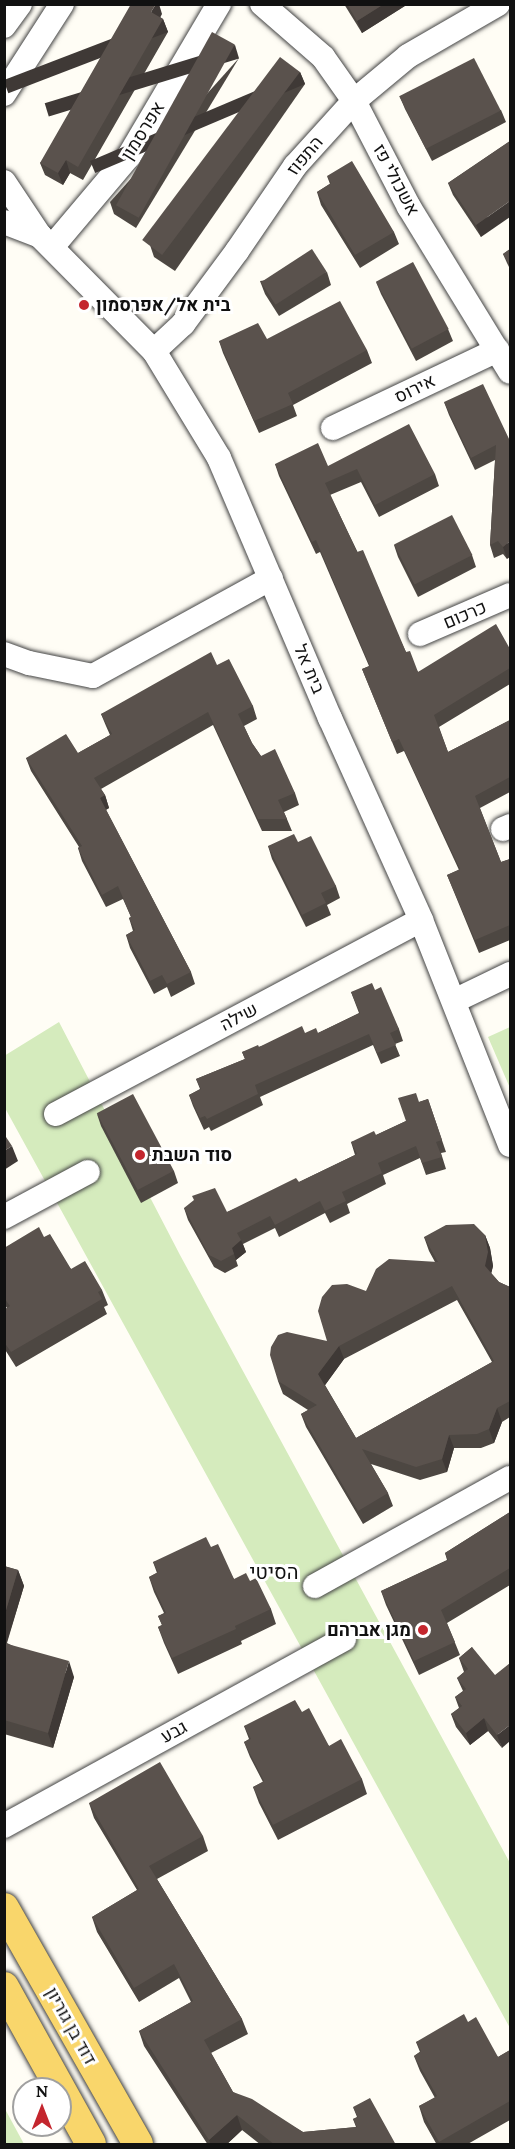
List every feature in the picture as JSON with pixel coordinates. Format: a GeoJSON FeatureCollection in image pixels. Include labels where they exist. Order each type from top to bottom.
{"type":"FeatureCollection","features":[{"type":"Feature","properties":{"kind":"main road","name":"דוד בן גוריון"},"geometry":{"type":"LineString","coordinates":[[4,1908],[138,2145]]}},
{"type":"Feature","properties":{"kind":"main road"},"geometry":{"type":"LineString","coordinates":[[4,1987],[92,2145]]}},
{"type":"Feature","properties":{"kind":"street"},"geometry":{"type":"LineString","coordinates":[[4,26],[20,4]]}},
{"type":"Feature","properties":{"kind":"street"},"geometry":{"type":"LineString","coordinates":[[4,94],[62,4]]}},
{"type":"Feature","properties":{"kind":"street","name":"אפרסמון"},"geometry":{"type":"LineString","coordinates":[[46,242],[129,156],[219,4]]}},
{"type":"Feature","properties":{"kind":"street","name":"אשכולי פז"},"geometry":{"type":"LineString","coordinates":[[262,4],[323,57],[354,101],[409,207],[510,372]]}},
{"type":"Feature","properties":{"kind":"street","name":"התפוז"},"geometry":{"type":"LineString","coordinates":[[154,351],[183,324],[237,251],[295,166],[354,101],[408,56],[498,4]]}},
{"type":"Feature","properties":{"kind":"street","name":"בית אל"},"geometry":{"type":"LineString","coordinates":[[4,182],[46,242],[154,351],[219,458],[330,718],[421,920],[510,1145]]}},
{"type":"Feature","properties":{"kind":"street","name":"בית אל"},"geometry":{"type":"LineString","coordinates":[[4,222],[46,242]]}},
{"type":"Feature","properties":{"kind":"street","name":"אירוס"},"geometry":{"type":"LineString","coordinates":[[333,428],[497,350]]}},
{"type":"Feature","properties":{"kind":"street"},"geometry":{"type":"LineString","coordinates":[[4,654],[29,663],[93,676],[271,579]]}},
{"type":"Feature","properties":{"kind":"street","name":"כרכום"},"geometry":{"type":"LineString","coordinates":[[420,634],[510,595]]}},
{"type":"Feature","properties":{"kind":"street","name":"שילה"},"geometry":{"type":"LineString","coordinates":[[56,1114],[421,920]]}},
{"type":"Feature","properties":{"kind":"street"},"geometry":{"type":"LineString","coordinates":[[454,1001],[510,974]]}},
{"type":"Feature","properties":{"kind":"street"},"geometry":{"type":"LineString","coordinates":[[4,1217],[88,1172]]}},
{"type":"Feature","properties":{"kind":"street"},"geometry":{"type":"LineString","coordinates":[[315,1586],[510,1478]]}},
{"type":"Feature","properties":{"kind":"street","name":"גבע"},"geometry":{"type":"LineString","coordinates":[[4,1826],[344,1639]]}},
{"type":"Feature","properties":{"kind":"green space"},"geometry":{"type":"Polygon","coordinates":[[[59,1022],[180,1255],[510,1863],[510,2028],[5,1108],[4,1056],[59,1022]]]}},
{"type":"Feature","properties":{"kind":"green space"},"geometry":{"type":"Polygon","coordinates":[[[510,1027],[510,1088],[488,1037],[510,1027]]]}},
{"type":"Feature","properties":{"kind":"green space"},"geometry":{"type":"Polygon","coordinates":[[[5,2109],[12,2122],[12,2137],[20,2137],[24,2144],[5,2144],[5,2109]]]}},
{"type":"Feature","properties":{"kind":"building"},"geometry":{"type":"Polygon","coordinates":[[[131,4],[156,4],[151,12],[163,19],[78,167],[66,160],[58,173],[40,163],[131,4]]]}},
{"type":"Feature","properties":{"kind":"building"},"geometry":{"type":"Polygon","coordinates":[[[347,4],[384,4],[357,21],[347,4]]]}},
{"type":"Feature","properties":{"kind":"building"},"geometry":{"type":"Polygon","coordinates":[[[212,32],[235,45],[139,218],[116,205],[212,32]]]}},
{"type":"Feature","properties":{"kind":"building"},"geometry":{"type":"Polygon","coordinates":[[[280,57],[300,72],[162,255],[142,240],[280,57]]]}},
{"type":"Feature","properties":{"kind":"building"},"geometry":{"type":"Polygon","coordinates":[[[474,58],[501,111],[426,149],[399,96],[474,58]]]}},
{"type":"Feature","properties":{"kind":"building"},"geometry":{"type":"Polygon","coordinates":[[[510,141],[510,201],[476,225],[448,183],[510,141]]]}},
{"type":"Feature","properties":{"kind":"building"},"geometry":{"type":"Polygon","coordinates":[[[352,161],[394,232],[355,255],[317,192],[331,183],[327,176],[352,161]]]}},
{"type":"Feature","properties":{"kind":"building"},"geometry":{"type":"Polygon","coordinates":[[[312,249],[327,272],[276,305],[261,282],[312,249]]]}},
{"type":"Feature","properties":{"kind":"building"},"geometry":{"type":"Polygon","coordinates":[[[510,249],[510,265],[503,254],[510,249]]]}},
{"type":"Feature","properties":{"kind":"building"},"geometry":{"type":"Polygon","coordinates":[[[413,262],[449,329],[412,349],[376,282],[413,262]]]}},
{"type":"Feature","properties":{"kind":"building"},"geometry":{"type":"Polygon","coordinates":[[[340,301],[367,350],[288,393],[293,404],[254,421],[219,341],[258,323],[267,339],[340,301]]]}},
{"type":"Feature","properties":{"kind":"building"},"geometry":{"type":"Polygon","coordinates":[[[483,384],[510,441],[510,541],[503,547],[498,541],[490,545],[496,445],[471,458],[444,402],[483,384]]]}},
{"type":"Feature","properties":{"kind":"building"},"geometry":{"type":"Polygon","coordinates":[[[409,424],[435,474],[375,505],[357,469],[325,483],[357,552],[363,550],[406,652],[410,651],[418,672],[496,624],[510,649],[510,668],[434,715],[448,752],[510,720],[510,777],[475,796],[501,862],[510,859],[510,925],[475,940],[447,875],[460,869],[399,739],[392,742],[362,669],[370,666],[316,540],[312,542],[275,464],[318,443],[328,466],[409,424]]]}},
{"type":"Feature","properties":{"kind":"building"},"geometry":{"type":"Polygon","coordinates":[[[452,515],[472,555],[415,585],[394,545],[452,515]]]}},
{"type":"Feature","properties":{"kind":"building"},"geometry":{"type":"Polygon","coordinates":[[[211,652],[217,665],[229,659],[253,706],[238,714],[252,743],[261,756],[275,749],[295,793],[278,800],[287,819],[258,819],[208,712],[94,778],[105,795],[100,798],[191,972],[167,984],[162,975],[150,981],[126,935],[135,930],[118,886],[102,895],[78,848],[82,846],[26,758],[66,734],[78,753],[112,734],[101,714],[211,652]]]}},
{"type":"Feature","properties":{"kind":"building"},"geometry":{"type":"Polygon","coordinates":[[[294,834],[298,842],[311,836],[336,886],[321,893],[326,903],[302,915],[268,846],[294,834]]]}},
{"type":"Feature","properties":{"kind":"building"},"geometry":{"type":"Polygon","coordinates":[[[372,983],[375,990],[381,987],[399,1029],[390,1033],[396,1045],[377,1053],[369,1034],[255,1085],[258,1094],[207,1119],[205,1116],[200,1118],[189,1095],[201,1089],[196,1079],[245,1059],[242,1052],[258,1045],[259,1047],[302,1026],[305,1033],[316,1028],[318,1033],[360,1013],[351,992],[372,983]]]}},
{"type":"Feature","properties":{"kind":"building"},"geometry":{"type":"Polygon","coordinates":[[[416,1093],[419,1102],[428,1099],[442,1140],[436,1142],[442,1157],[422,1163],[416,1146],[378,1163],[382,1173],[342,1192],[346,1201],[325,1211],[320,1201],[275,1225],[270,1216],[237,1233],[241,1240],[232,1248],[234,1254],[221,1261],[209,1255],[184,1208],[194,1200],[192,1196],[215,1188],[227,1212],[296,1178],[299,1182],[357,1154],[351,1142],[374,1131],[376,1135],[406,1121],[398,1098],[416,1093]]]}},
{"type":"Feature","properties":{"kind":"building","name":"סוד השבת"},"geometry":{"type":"Polygon","coordinates":[[[133,1094],[174,1171],[138,1190],[97,1113],[133,1094]]]}},
{"type":"Feature","properties":{"kind":"building"},"geometry":{"type":"Polygon","coordinates":[[[4,1134],[12,1146],[4,1151],[4,1134]]]}},
{"type":"Feature","properties":{"kind":"building"},"geometry":{"type":"Polygon","coordinates":[[[474,1224],[485,1235],[488,1252],[485,1266],[499,1282],[510,1287],[510,1401],[497,1408],[489,1429],[477,1434],[449,1435],[442,1459],[416,1467],[362,1449],[388,1493],[358,1511],[301,1414],[317,1405],[278,1381],[270,1355],[271,1347],[278,1335],[287,1332],[327,1341],[318,1311],[322,1297],[332,1285],[347,1284],[366,1291],[376,1269],[389,1259],[438,1262],[424,1237],[446,1225],[474,1224]],[[452,1286],[339,1346],[318,1374],[356,1438],[494,1361],[452,1286]]]}},
{"type":"Feature","properties":{"kind":"building"},"geometry":{"type":"Polygon","coordinates":[[[39,1227],[44,1237],[50,1234],[71,1269],[85,1261],[102,1290],[98,1292],[102,1299],[11,1352],[4,1342],[4,1310],[10,1306],[4,1298],[4,1270],[6,1269],[4,1268],[4,1248],[39,1227]]]}},
{"type":"Feature","properties":{"kind":"building"},"geometry":{"type":"Polygon","coordinates":[[[510,1512],[510,1568],[441,1610],[455,1642],[414,1661],[381,1591],[448,1560],[445,1553],[510,1512]]]}},
{"type":"Feature","properties":{"kind":"building"},"geometry":{"type":"Polygon","coordinates":[[[206,1537],[211,1547],[218,1544],[234,1579],[246,1573],[250,1581],[256,1578],[271,1609],[235,1626],[236,1629],[172,1658],[158,1627],[162,1625],[158,1616],[166,1613],[149,1577],[158,1572],[153,1562],[206,1537]]]}},
{"type":"Feature","properties":{"kind":"building"},"geometry":{"type":"Polygon","coordinates":[[[4,1566],[18,1570],[4,1617],[4,1566]]]}},
{"type":"Feature","properties":{"kind":"building"},"geometry":{"type":"Polygon","coordinates":[[[4,1643],[69,1661],[48,1733],[4,1720],[4,1643]]]}},
{"type":"Feature","properties":{"kind":"building"},"geometry":{"type":"Polygon","coordinates":[[[472,1647],[495,1675],[510,1663],[510,1725],[497,1735],[484,1718],[466,1733],[451,1714],[462,1706],[455,1697],[466,1689],[457,1678],[468,1669],[459,1658],[472,1647]]]}},
{"type":"Feature","properties":{"kind":"building"},"geometry":{"type":"Polygon","coordinates":[[[295,1700],[302,1712],[309,1708],[329,1746],[341,1739],[362,1779],[273,1825],[253,1787],[264,1781],[244,1742],[251,1739],[244,1726],[295,1700]]]}},
{"type":"Feature","properties":{"kind":"building"},"geometry":{"type":"Polygon","coordinates":[[[160,1762],[203,1836],[149,1866],[242,2019],[204,2040],[233,2092],[252,2099],[303,2132],[357,2127],[353,2119],[358,2117],[353,2107],[370,2098],[396,2145],[275,2145],[237,2115],[209,2140],[139,2031],[193,2001],[174,1964],[134,1988],[92,1917],[139,1889],[89,1803],[160,1762]]]}},
{"type":"Feature","properties":{"kind":"building"},"geometry":{"type":"Polygon","coordinates":[[[464,2014],[468,2022],[476,2017],[498,2057],[510,2050],[510,2101],[439,2142],[419,2106],[437,2096],[414,2056],[421,2051],[416,2042],[464,2014]]]}},
{"type":"Feature","properties":{"kind":"place","name":"בית אל/אפרסמון"},"geometry":{"type":"Point","coordinates":[84,305]}},
{"type":"Feature","properties":{"kind":"place","name":"סוד השבת"},"geometry":{"type":"Point","coordinates":[140,1155]}},
{"type":"Feature","properties":{"kind":"place","name":"מגן אברהם"},"geometry":{"type":"Point","coordinates":[423,1630]}},
{"type":"Feature","properties":{"kind":"district","name":"הסיטי"},"geometry":{"type":"Point","coordinates":[274,1571]}}]}
